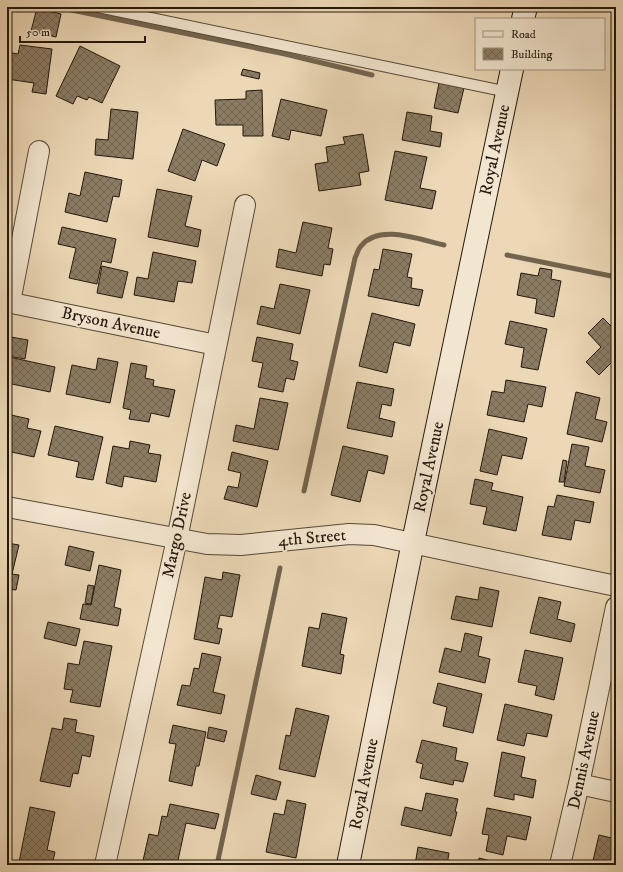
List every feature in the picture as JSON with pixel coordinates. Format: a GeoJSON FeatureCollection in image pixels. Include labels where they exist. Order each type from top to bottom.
{"type":"FeatureCollection","features":[{"type":"Feature","properties":{"kind":"main road"},"geometry":{"type":"LineString","coordinates":[[523,18],[526,7]]}},
{"type":"Feature","properties":{"kind":"main road","name":"Royal Avenue"},"geometry":{"type":"LineString","coordinates":[[348,865],[413,542],[512,70]]}},
{"type":"Feature","properties":{"kind":"street"},"geometry":{"type":"LineString","coordinates":[[9,302],[39,152]]}},
{"type":"Feature","properties":{"kind":"street","name":"Margo Drive"},"geometry":{"type":"LineString","coordinates":[[105,865],[176,539],[245,205]]}},
{"type":"Feature","properties":{"kind":"street","name":"Bryson Avenue"},"geometry":{"type":"LineString","coordinates":[[9,302],[216,345]]}},
{"type":"Feature","properties":{"kind":"street","name":"4th Street"},"geometry":{"type":"LineString","coordinates":[[7,507],[207,544],[241,545],[349,534],[374,535],[616,586]]}},
{"type":"Feature","properties":{"kind":"street","name":"Dennis Avenue"},"geometry":{"type":"LineString","coordinates":[[560,865],[579,784],[616,607]]}},
{"type":"Feature","properties":{"kind":"street"},"geometry":{"type":"LineString","coordinates":[[579,784],[616,792]]}},
{"type":"Feature","properties":{"kind":"lane"},"geometry":{"type":"LineString","coordinates":[[98,7],[508,92]]}},
{"type":"Feature","properties":{"kind":"building"},"geometry":{"type":"Polygon","coordinates":[[[37,8],[61,14],[56,37],[31,31],[37,8]]]}},
{"type":"Feature","properties":{"kind":"building"},"geometry":{"type":"Polygon","coordinates":[[[20,45],[52,49],[46,94],[32,92],[34,83],[7,79],[7,52],[18,54],[20,45]]]}},
{"type":"Feature","properties":{"kind":"building"},"geometry":{"type":"Polygon","coordinates":[[[80,46],[120,66],[102,103],[89,97],[87,100],[77,96],[73,104],[56,96],[80,46]]]}},
{"type":"Feature","properties":{"kind":"building"},"geometry":{"type":"Polygon","coordinates":[[[243,69],[260,73],[259,79],[241,75],[243,69]]]}},
{"type":"Feature","properties":{"kind":"building"},"geometry":{"type":"Polygon","coordinates":[[[439,83],[464,88],[458,113],[434,108],[439,83]]]}},
{"type":"Feature","properties":{"kind":"building"},"geometry":{"type":"Polygon","coordinates":[[[262,90],[263,136],[243,136],[243,125],[216,125],[215,100],[246,99],[246,91],[262,90]]]}},
{"type":"Feature","properties":{"kind":"building"},"geometry":{"type":"Polygon","coordinates":[[[281,99],[327,110],[321,136],[291,130],[289,140],[272,136],[281,99]]]}},
{"type":"Feature","properties":{"kind":"building"},"geometry":{"type":"Polygon","coordinates":[[[111,109],[138,112],[133,159],[95,155],[96,139],[108,140],[111,109]]]}},
{"type":"Feature","properties":{"kind":"building"},"geometry":{"type":"Polygon","coordinates":[[[407,112],[432,116],[430,131],[442,133],[440,147],[402,140],[407,112]]]}},
{"type":"Feature","properties":{"kind":"building"},"geometry":{"type":"Polygon","coordinates":[[[183,129],[225,144],[217,166],[202,160],[195,181],[168,171],[183,129]]]}},
{"type":"Feature","properties":{"kind":"building"},"geometry":{"type":"Polygon","coordinates":[[[363,134],[369,171],[359,173],[361,185],[319,191],[315,164],[328,162],[326,147],[345,144],[343,137],[363,134]]]}},
{"type":"Feature","properties":{"kind":"building"},"geometry":{"type":"Polygon","coordinates":[[[395,151],[427,157],[420,188],[436,191],[432,209],[385,200],[395,151]]]}},
{"type":"Feature","properties":{"kind":"building"},"geometry":{"type":"Polygon","coordinates":[[[85,172],[122,180],[119,197],[113,196],[107,222],[65,212],[69,193],[80,196],[85,172]]]}},
{"type":"Feature","properties":{"kind":"building"},"geometry":{"type":"Polygon","coordinates":[[[157,189],[192,196],[185,226],[201,230],[198,247],[148,237],[157,189]]]}},
{"type":"Feature","properties":{"kind":"building"},"geometry":{"type":"Polygon","coordinates":[[[303,222],[332,228],[328,248],[333,249],[330,265],[324,264],[322,276],[276,267],[279,249],[296,253],[303,222]]]}},
{"type":"Feature","properties":{"kind":"building"},"geometry":{"type":"Polygon","coordinates":[[[62,227],[116,239],[111,263],[102,261],[97,284],[69,278],[76,248],[58,244],[62,227]]]}},
{"type":"Feature","properties":{"kind":"building"},"geometry":{"type":"Polygon","coordinates":[[[383,249],[412,254],[407,277],[412,278],[411,288],[423,290],[419,306],[368,296],[374,269],[379,270],[383,249]]]}},
{"type":"Feature","properties":{"kind":"building"},"geometry":{"type":"Polygon","coordinates":[[[153,252],[196,261],[192,283],[178,281],[174,302],[134,295],[137,277],[148,279],[153,252]]]}},
{"type":"Feature","properties":{"kind":"building"},"geometry":{"type":"Polygon","coordinates":[[[102,266],[128,272],[122,298],[97,293],[102,266]]]}},
{"type":"Feature","properties":{"kind":"building"},"geometry":{"type":"Polygon","coordinates":[[[540,268],[552,270],[551,279],[561,281],[554,317],[535,313],[537,299],[517,295],[521,273],[538,276],[540,268]]]}},
{"type":"Feature","properties":{"kind":"building"},"geometry":{"type":"Polygon","coordinates":[[[280,284],[310,290],[300,334],[257,324],[261,306],[274,309],[280,284]]]}},
{"type":"Feature","properties":{"kind":"building"},"geometry":{"type":"Polygon","coordinates":[[[372,313],[415,324],[410,346],[394,342],[387,373],[359,366],[372,313]]]}},
{"type":"Feature","properties":{"kind":"building"},"geometry":{"type":"Polygon","coordinates":[[[603,318],[616,331],[616,358],[599,375],[586,362],[601,347],[588,333],[603,318]]]}},
{"type":"Feature","properties":{"kind":"building"},"geometry":{"type":"Polygon","coordinates":[[[510,321],[547,329],[538,370],[521,367],[524,348],[505,344],[510,321]]]}},
{"type":"Feature","properties":{"kind":"building"},"geometry":{"type":"Polygon","coordinates":[[[11,337],[28,340],[25,359],[8,356],[11,337]]]}},
{"type":"Feature","properties":{"kind":"building"},"geometry":{"type":"Polygon","coordinates":[[[257,337],[293,344],[290,360],[298,362],[294,380],[286,378],[283,392],[258,387],[263,363],[252,361],[257,337]]]}},
{"type":"Feature","properties":{"kind":"building"},"geometry":{"type":"Polygon","coordinates":[[[9,357],[55,367],[50,392],[7,383],[7,367],[9,357]]]}},
{"type":"Feature","properties":{"kind":"building"},"geometry":{"type":"Polygon","coordinates":[[[98,358],[118,362],[110,403],[66,394],[72,365],[96,370],[98,358]]]}},
{"type":"Feature","properties":{"kind":"building"},"geometry":{"type":"Polygon","coordinates":[[[131,363],[147,366],[145,378],[154,380],[153,386],[175,390],[169,417],[151,413],[149,422],[129,419],[131,410],[123,408],[131,363]]]}},
{"type":"Feature","properties":{"kind":"building"},"geometry":{"type":"Polygon","coordinates":[[[506,380],[546,387],[542,407],[528,404],[524,422],[487,415],[492,391],[504,393],[506,380]]]}},
{"type":"Feature","properties":{"kind":"building"},"geometry":{"type":"Polygon","coordinates":[[[357,382],[394,389],[391,406],[382,404],[379,418],[395,422],[392,437],[347,428],[357,382]]]}},
{"type":"Feature","properties":{"kind":"building"},"geometry":{"type":"Polygon","coordinates":[[[576,392],[600,398],[595,419],[607,422],[602,442],[567,434],[576,392]]]}},
{"type":"Feature","properties":{"kind":"building"},"geometry":{"type":"Polygon","coordinates":[[[260,398],[288,403],[278,450],[233,441],[236,425],[254,429],[260,398]]]}},
{"type":"Feature","properties":{"kind":"building"},"geometry":{"type":"Polygon","coordinates":[[[11,415],[29,419],[27,428],[41,431],[34,457],[7,451],[7,424],[9,424],[11,415]]]}},
{"type":"Feature","properties":{"kind":"building"},"geometry":{"type":"Polygon","coordinates":[[[55,426],[103,437],[93,480],[76,477],[79,462],[48,455],[55,426]]]}},
{"type":"Feature","properties":{"kind":"building"},"geometry":{"type":"Polygon","coordinates":[[[489,429],[527,438],[522,459],[502,455],[497,475],[480,471],[489,429]]]}},
{"type":"Feature","properties":{"kind":"building"},"geometry":{"type":"Polygon","coordinates":[[[130,441],[150,445],[148,453],[161,455],[156,482],[124,476],[122,487],[106,483],[113,446],[129,449],[130,441]]]}},
{"type":"Feature","properties":{"kind":"building"},"geometry":{"type":"Polygon","coordinates":[[[572,444],[589,447],[585,466],[605,470],[600,493],[564,486],[572,444]]]}},
{"type":"Feature","properties":{"kind":"building"},"geometry":{"type":"Polygon","coordinates":[[[343,446],[388,456],[384,474],[368,470],[360,502],[331,495],[343,446]]]}},
{"type":"Feature","properties":{"kind":"building"},"geometry":{"type":"Polygon","coordinates":[[[232,452],[268,461],[257,507],[224,499],[228,486],[238,488],[241,473],[228,470],[232,452]]]}},
{"type":"Feature","properties":{"kind":"building"},"geometry":{"type":"Polygon","coordinates":[[[563,460],[567,461],[564,482],[559,482],[563,460]]]}},
{"type":"Feature","properties":{"kind":"building"},"geometry":{"type":"Polygon","coordinates":[[[475,479],[493,483],[491,490],[523,497],[516,531],[483,524],[487,507],[470,504],[475,479]]]}},
{"type":"Feature","properties":{"kind":"building"},"geometry":{"type":"Polygon","coordinates":[[[557,495],[594,502],[590,523],[575,520],[571,540],[542,535],[548,506],[554,507],[557,495]]]}},
{"type":"Feature","properties":{"kind":"building"},"geometry":{"type":"Polygon","coordinates":[[[7,543],[19,545],[12,574],[19,575],[16,590],[8,589],[7,595],[7,543]]]}},
{"type":"Feature","properties":{"kind":"building"},"geometry":{"type":"Polygon","coordinates":[[[69,546],[94,552],[90,571],[65,565],[69,546]]]}},
{"type":"Feature","properties":{"kind":"building"},"geometry":{"type":"Polygon","coordinates":[[[99,565],[121,570],[114,607],[121,609],[118,626],[80,619],[83,604],[91,605],[99,565]]]}},
{"type":"Feature","properties":{"kind":"building"},"geometry":{"type":"Polygon","coordinates":[[[223,572],[240,575],[232,617],[220,615],[217,628],[222,629],[219,644],[194,639],[205,577],[222,580],[223,572]]]}},
{"type":"Feature","properties":{"kind":"building"},"geometry":{"type":"Polygon","coordinates":[[[88,585],[94,586],[91,604],[85,603],[88,585]]]}},
{"type":"Feature","properties":{"kind":"building"},"geometry":{"type":"Polygon","coordinates":[[[480,587],[499,591],[492,627],[451,619],[456,596],[478,600],[480,587]]]}},
{"type":"Feature","properties":{"kind":"building"},"geometry":{"type":"Polygon","coordinates":[[[539,597],[561,602],[557,619],[575,624],[571,642],[530,633],[539,597]]]}},
{"type":"Feature","properties":{"kind":"building"},"geometry":{"type":"Polygon","coordinates":[[[322,613],[347,618],[340,654],[344,655],[341,674],[302,666],[309,627],[319,629],[322,613]]]}},
{"type":"Feature","properties":{"kind":"building"},"geometry":{"type":"Polygon","coordinates":[[[48,622],[80,629],[76,646],[44,638],[48,622]]]}},
{"type":"Feature","properties":{"kind":"building"},"geometry":{"type":"Polygon","coordinates":[[[465,633],[482,637],[478,656],[490,659],[485,683],[439,672],[445,648],[461,652],[465,633]]]}},
{"type":"Feature","properties":{"kind":"building"},"geometry":{"type":"Polygon","coordinates":[[[84,641],[112,646],[100,707],[70,702],[73,690],[64,689],[68,663],[79,665],[84,641]]]}},
{"type":"Feature","properties":{"kind":"building"},"geometry":{"type":"Polygon","coordinates":[[[525,650],[563,658],[554,700],[535,695],[537,686],[518,682],[525,650]]]}},
{"type":"Feature","properties":{"kind":"building"},"geometry":{"type":"Polygon","coordinates":[[[202,653],[221,657],[213,692],[225,695],[221,714],[177,705],[182,685],[190,686],[194,668],[199,669],[202,653]]]}},
{"type":"Feature","properties":{"kind":"building"},"geometry":{"type":"Polygon","coordinates":[[[438,683],[482,694],[473,733],[443,726],[447,707],[433,703],[438,683]]]}},
{"type":"Feature","properties":{"kind":"building"},"geometry":{"type":"Polygon","coordinates":[[[505,704],[552,715],[547,737],[527,733],[524,746],[497,740],[505,704]]]}},
{"type":"Feature","properties":{"kind":"building"},"geometry":{"type":"Polygon","coordinates":[[[296,708],[329,716],[315,777],[279,769],[286,735],[290,736],[296,708]]]}},
{"type":"Feature","properties":{"kind":"building"},"geometry":{"type":"Polygon","coordinates":[[[64,718],[77,720],[75,732],[94,736],[90,757],[82,755],[78,774],[73,773],[70,787],[40,781],[52,728],[62,730],[64,718]]]}},
{"type":"Feature","properties":{"kind":"building"},"geometry":{"type":"Polygon","coordinates":[[[173,725],[206,732],[199,766],[196,766],[192,786],[169,781],[176,744],[169,743],[173,725]]]}},
{"type":"Feature","properties":{"kind":"building"},"geometry":{"type":"Polygon","coordinates":[[[209,727],[227,731],[224,742],[207,738],[209,727]]]}},
{"type":"Feature","properties":{"kind":"building"},"geometry":{"type":"Polygon","coordinates":[[[422,740],[457,748],[455,760],[468,763],[463,782],[454,780],[453,785],[420,778],[423,764],[416,762],[422,740]]]}},
{"type":"Feature","properties":{"kind":"building"},"geometry":{"type":"Polygon","coordinates":[[[502,752],[525,757],[521,777],[536,780],[533,798],[514,794],[514,800],[494,796],[502,752]]]}},
{"type":"Feature","properties":{"kind":"building"},"geometry":{"type":"Polygon","coordinates":[[[256,775],[281,782],[276,800],[251,794],[256,775]]]}},
{"type":"Feature","properties":{"kind":"building"},"geometry":{"type":"Polygon","coordinates":[[[426,793],[458,799],[455,812],[457,812],[451,836],[401,825],[405,807],[422,811],[426,793]]]}},
{"type":"Feature","properties":{"kind":"building"},"geometry":{"type":"Polygon","coordinates":[[[287,800],[306,804],[296,858],[266,852],[274,813],[284,815],[287,800]]]}},
{"type":"Feature","properties":{"kind":"building"},"geometry":{"type":"Polygon","coordinates":[[[170,804],[219,814],[215,829],[186,823],[177,865],[142,865],[149,834],[158,836],[162,816],[167,817],[170,804]]]}},
{"type":"Feature","properties":{"kind":"building"},"geometry":{"type":"Polygon","coordinates":[[[30,807],[55,812],[47,850],[55,852],[52,865],[33,865],[19,862],[30,807]]]}},
{"type":"Feature","properties":{"kind":"building"},"geometry":{"type":"Polygon","coordinates":[[[487,808],[531,817],[526,840],[507,836],[503,855],[486,851],[489,835],[482,834],[487,808]]]}},
{"type":"Feature","properties":{"kind":"building"},"geometry":{"type":"Polygon","coordinates":[[[599,835],[616,839],[616,865],[592,865],[599,835]]]}},
{"type":"Feature","properties":{"kind":"building"},"geometry":{"type":"Polygon","coordinates":[[[418,847],[449,853],[447,865],[415,865],[418,847]]]}},
{"type":"Feature","properties":{"kind":"building"},"geometry":{"type":"Polygon","coordinates":[[[479,858],[503,864],[503,865],[478,865],[479,858]]]}},
{"type":"Feature","properties":{"kind":"waterway"},"geometry":{"type":"LineString","coordinates":[[57,7],[285,54],[372,75]]}},
{"type":"Feature","properties":{"kind":"waterway"},"geometry":{"type":"LineString","coordinates":[[304,491],[355,258],[359,249],[369,239],[378,235],[389,234],[412,237],[444,245]]}},
{"type":"Feature","properties":{"kind":"waterway"},"geometry":{"type":"LineString","coordinates":[[507,255],[616,277]]}},
{"type":"Feature","properties":{"kind":"waterway"},"geometry":{"type":"LineString","coordinates":[[217,865],[280,568]]}}]}
